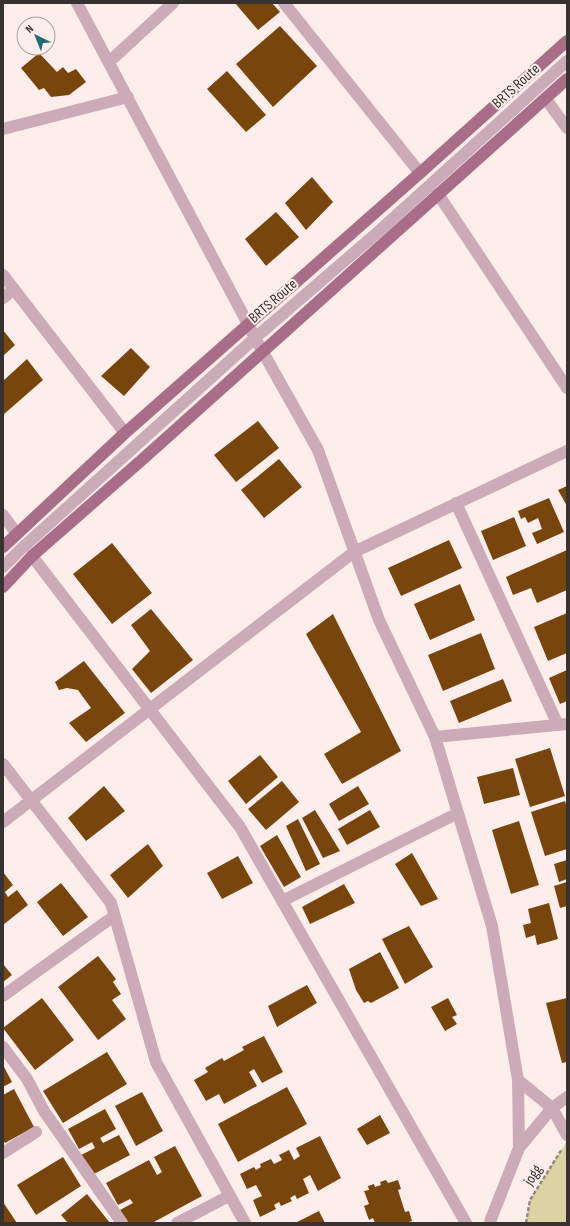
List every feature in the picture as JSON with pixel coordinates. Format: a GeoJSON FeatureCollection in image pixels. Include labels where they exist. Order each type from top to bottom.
{"type":"FeatureCollection","features":[{"type":"Feature","properties":{"kind":"main road"},"geometry":{"type":"LineString","coordinates":[[3,547],[125,433],[420,173],[567,41]]}},
{"type":"Feature","properties":{"kind":"main road"},"geometry":{"type":"LineString","coordinates":[[3,587],[32,556],[144,458],[567,79]]}},
{"type":"Feature","properties":{"kind":"street"},"geometry":{"type":"LineString","coordinates":[[77,3],[248,324],[254,338],[318,450],[379,620],[435,737],[492,926],[518,1080],[519,1148]]}},
{"type":"Feature","properties":{"kind":"street"},"geometry":{"type":"LineString","coordinates":[[109,62],[173,3]]}},
{"type":"Feature","properties":{"kind":"street"},"geometry":{"type":"LineString","coordinates":[[284,3],[420,173]]}},
{"type":"Feature","properties":{"kind":"street","name":"BRTS Route"},"geometry":{"type":"LineString","coordinates":[[3,567],[254,338],[378,232],[567,61]]}},
{"type":"Feature","properties":{"kind":"street"},"geometry":{"type":"LineString","coordinates":[[3,128],[128,97]]}},
{"type":"Feature","properties":{"kind":"street"},"geometry":{"type":"LineString","coordinates":[[546,99],[567,128]]}},
{"type":"Feature","properties":{"kind":"street"},"geometry":{"type":"LineString","coordinates":[[438,194],[567,388]]}},
{"type":"Feature","properties":{"kind":"street"},"geometry":{"type":"LineString","coordinates":[[3,274],[125,433]]}},
{"type":"Feature","properties":{"kind":"street"},"geometry":{"type":"LineString","coordinates":[[3,298],[14,289]]}},
{"type":"Feature","properties":{"kind":"street"},"geometry":{"type":"LineString","coordinates":[[3,822],[354,552],[567,451]]}},
{"type":"Feature","properties":{"kind":"street"},"geometry":{"type":"LineString","coordinates":[[435,737],[562,724],[456,504]]}},
{"type":"Feature","properties":{"kind":"street"},"geometry":{"type":"LineString","coordinates":[[3,515],[17,534]]}},
{"type":"Feature","properties":{"kind":"street"},"geometry":{"type":"LineString","coordinates":[[32,556],[240,827],[466,1223]]}},
{"type":"Feature","properties":{"kind":"street"},"geometry":{"type":"LineString","coordinates":[[3,764],[111,904],[156,1062],[245,1223]]}},
{"type":"Feature","properties":{"kind":"street"},"geometry":{"type":"LineString","coordinates":[[282,901],[458,813]]}},
{"type":"Feature","properties":{"kind":"street"},"geometry":{"type":"LineString","coordinates":[[3,996],[114,916]]}},
{"type":"Feature","properties":{"kind":"street"},"geometry":{"type":"LineString","coordinates":[[3,1047],[27,1078],[44,1111],[122,1223]]}},
{"type":"Feature","properties":{"kind":"street"},"geometry":{"type":"LineString","coordinates":[[518,1080],[552,1108],[567,1135]]}},
{"type":"Feature","properties":{"kind":"street"},"geometry":{"type":"LineString","coordinates":[[490,1223],[519,1148],[552,1108],[567,1097]]}},
{"type":"Feature","properties":{"kind":"street"},"geometry":{"type":"LineString","coordinates":[[3,1153],[36,1132]]}},
{"type":"Feature","properties":{"kind":"street"},"geometry":{"type":"LineString","coordinates":[[177,1223],[230,1196]]}},
{"type":"Feature","properties":{"kind":"path","name":"jogg"},"geometry":{"type":"LineString","coordinates":[[526,1223],[530,1200],[563,1147]]}},
{"type":"Feature","properties":{"kind":"shaded area"},"geometry":{"type":"Polygon","coordinates":[[[567,1141],[567,1223],[526,1223],[530,1200],[567,1141]]]}},
{"type":"Feature","properties":{"kind":"building"},"geometry":{"type":"Polygon","coordinates":[[[235,3],[272,3],[280,12],[258,30],[235,3]]]}},
{"type":"Feature","properties":{"kind":"building"},"geometry":{"type":"Polygon","coordinates":[[[280,26],[317,66],[273,107],[236,64],[280,26]]]}},
{"type":"Feature","properties":{"kind":"building"},"geometry":{"type":"Polygon","coordinates":[[[35,56],[42,56],[57,72],[63,67],[68,73],[76,69],[86,82],[69,95],[51,97],[44,88],[39,90],[21,68],[35,56]]]}},
{"type":"Feature","properties":{"kind":"building"},"geometry":{"type":"Polygon","coordinates":[[[227,71],[266,115],[246,132],[207,89],[227,71]]]}},
{"type":"Feature","properties":{"kind":"building"},"geometry":{"type":"Polygon","coordinates":[[[312,177],[333,202],[306,230],[285,203],[312,177]]]}},
{"type":"Feature","properties":{"kind":"building"},"geometry":{"type":"Polygon","coordinates":[[[276,212],[299,237],[266,266],[245,239],[276,212]]]}},
{"type":"Feature","properties":{"kind":"building"},"geometry":{"type":"Polygon","coordinates":[[[3,330],[15,345],[3,356],[3,330]]]}},
{"type":"Feature","properties":{"kind":"building"},"geometry":{"type":"Polygon","coordinates":[[[131,348],[150,367],[124,396],[101,376],[131,348]]]}},
{"type":"Feature","properties":{"kind":"building"},"geometry":{"type":"Polygon","coordinates":[[[27,359],[43,380],[3,415],[3,381],[27,359]]]}},
{"type":"Feature","properties":{"kind":"building"},"geometry":{"type":"Polygon","coordinates":[[[258,421],[279,448],[236,482],[214,455],[258,421]]]}},
{"type":"Feature","properties":{"kind":"building"},"geometry":{"type":"Polygon","coordinates":[[[279,459],[302,487],[264,518],[241,490],[279,459]]]}},
{"type":"Feature","properties":{"kind":"building"},"geometry":{"type":"Polygon","coordinates":[[[567,486],[567,506],[558,490],[567,486]]]}},
{"type":"Feature","properties":{"kind":"building"},"geometry":{"type":"Polygon","coordinates":[[[549,498],[564,532],[537,544],[532,533],[542,529],[538,518],[528,523],[525,517],[521,519],[518,511],[549,498]]]}},
{"type":"Feature","properties":{"kind":"building"},"geometry":{"type":"Polygon","coordinates":[[[514,517],[526,546],[493,560],[481,531],[514,517]]]}},
{"type":"Feature","properties":{"kind":"building"},"geometry":{"type":"Polygon","coordinates":[[[449,540],[462,568],[401,596],[388,568],[449,540]]]}},
{"type":"Feature","properties":{"kind":"building"},"geometry":{"type":"Polygon","coordinates":[[[112,543],[152,593],[112,624],[73,574],[112,543]]]}},
{"type":"Feature","properties":{"kind":"building"},"geometry":{"type":"Polygon","coordinates":[[[567,550],[567,590],[537,603],[531,588],[513,595],[506,577],[567,550]]]}},
{"type":"Feature","properties":{"kind":"building"},"geometry":{"type":"Polygon","coordinates":[[[460,584],[475,620],[430,640],[414,604],[460,584]]]}},
{"type":"Feature","properties":{"kind":"building"},"geometry":{"type":"Polygon","coordinates":[[[151,609],[193,660],[151,693],[132,669],[150,651],[131,625],[151,609]]]}},
{"type":"Feature","properties":{"kind":"building"},"geometry":{"type":"Polygon","coordinates":[[[567,613],[567,653],[548,661],[534,627],[567,613]]]}},
{"type":"Feature","properties":{"kind":"building"},"geometry":{"type":"Polygon","coordinates":[[[333,614],[401,751],[342,784],[324,754],[361,732],[306,634],[333,614]]]}},
{"type":"Feature","properties":{"kind":"building"},"geometry":{"type":"Polygon","coordinates":[[[481,633],[495,669],[443,691],[428,655],[481,633]]]}},
{"type":"Feature","properties":{"kind":"building"},"geometry":{"type":"Polygon","coordinates":[[[84,661],[125,713],[86,742],[69,723],[91,708],[78,690],[67,688],[59,690],[55,682],[84,661]]]}},
{"type":"Feature","properties":{"kind":"building"},"geometry":{"type":"Polygon","coordinates":[[[567,670],[567,701],[560,704],[549,678],[567,670]]]}},
{"type":"Feature","properties":{"kind":"building"},"geometry":{"type":"Polygon","coordinates":[[[503,679],[512,701],[459,723],[450,701],[503,679]]]}},
{"type":"Feature","properties":{"kind":"building"},"geometry":{"type":"Polygon","coordinates":[[[550,748],[565,796],[530,807],[515,759],[550,748]]]}},
{"type":"Feature","properties":{"kind":"building"},"geometry":{"type":"Polygon","coordinates":[[[260,755],[278,777],[246,804],[228,781],[260,755]]]}},
{"type":"Feature","properties":{"kind":"building"},"geometry":{"type":"Polygon","coordinates":[[[513,768],[520,795],[484,804],[477,777],[513,768]]]}},
{"type":"Feature","properties":{"kind":"building"},"geometry":{"type":"Polygon","coordinates":[[[282,781],[299,802],[266,830],[248,809],[282,781]]]}},
{"type":"Feature","properties":{"kind":"building"},"geometry":{"type":"Polygon","coordinates":[[[104,786],[125,811],[86,841],[68,818],[104,786]]]}},
{"type":"Feature","properties":{"kind":"building"},"geometry":{"type":"Polygon","coordinates":[[[358,786],[369,804],[339,821],[329,804],[358,786]]]}},
{"type":"Feature","properties":{"kind":"building"},"geometry":{"type":"Polygon","coordinates":[[[565,801],[567,808],[567,849],[545,856],[531,812],[565,801]]]}},
{"type":"Feature","properties":{"kind":"building"},"geometry":{"type":"Polygon","coordinates":[[[315,810],[340,851],[323,858],[302,818],[315,810]]]}},
{"type":"Feature","properties":{"kind":"building"},"geometry":{"type":"Polygon","coordinates":[[[370,810],[380,827],[347,845],[338,829],[370,810]]]}},
{"type":"Feature","properties":{"kind":"building"},"geometry":{"type":"Polygon","coordinates":[[[298,819],[320,864],[306,871],[286,826],[298,819]]]}},
{"type":"Feature","properties":{"kind":"building"},"geometry":{"type":"Polygon","coordinates":[[[519,821],[539,885],[511,894],[492,830],[519,821]]]}},
{"type":"Feature","properties":{"kind":"building"},"geometry":{"type":"Polygon","coordinates":[[[277,835],[301,877],[284,887],[260,846],[277,835]]]}},
{"type":"Feature","properties":{"kind":"building"},"geometry":{"type":"Polygon","coordinates":[[[148,844],[163,866],[128,898],[110,875],[148,844]]]}},
{"type":"Feature","properties":{"kind":"building"},"geometry":{"type":"Polygon","coordinates":[[[412,853],[438,899],[421,906],[395,864],[412,853]]]}},
{"type":"Feature","properties":{"kind":"building"},"geometry":{"type":"Polygon","coordinates":[[[238,856],[253,883],[222,899],[207,873],[238,856]]]}},
{"type":"Feature","properties":{"kind":"building"},"geometry":{"type":"Polygon","coordinates":[[[567,860],[567,879],[559,882],[554,864],[567,860]]]}},
{"type":"Feature","properties":{"kind":"building"},"geometry":{"type":"Polygon","coordinates":[[[3,872],[13,885],[5,892],[8,897],[17,890],[28,905],[3,925],[3,872]]]}},
{"type":"Feature","properties":{"kind":"building"},"geometry":{"type":"Polygon","coordinates":[[[567,882],[567,906],[560,908],[554,886],[567,882]]]}},
{"type":"Feature","properties":{"kind":"building"},"geometry":{"type":"Polygon","coordinates":[[[61,883],[88,917],[63,936],[37,902],[61,883]]]}},
{"type":"Feature","properties":{"kind":"building"},"geometry":{"type":"Polygon","coordinates":[[[344,884],[355,903],[310,924],[302,907],[344,884]]]}},
{"type":"Feature","properties":{"kind":"building"},"geometry":{"type":"Polygon","coordinates":[[[549,903],[558,939],[537,945],[535,935],[526,938],[523,925],[531,923],[528,909],[549,903]]]}},
{"type":"Feature","properties":{"kind":"building"},"geometry":{"type":"Polygon","coordinates":[[[409,926],[433,967],[405,984],[382,939],[409,926]]]}},
{"type":"Feature","properties":{"kind":"building"},"geometry":{"type":"Polygon","coordinates":[[[380,952],[399,988],[371,1003],[368,1001],[364,1003],[356,990],[349,969],[380,952]]]}},
{"type":"Feature","properties":{"kind":"building"},"geometry":{"type":"Polygon","coordinates":[[[98,956],[116,979],[113,982],[121,994],[112,1000],[126,1019],[98,1040],[58,987],[98,956]]]}},
{"type":"Feature","properties":{"kind":"building"},"geometry":{"type":"Polygon","coordinates":[[[3,964],[12,975],[3,982],[3,964]]]}},
{"type":"Feature","properties":{"kind":"building"},"geometry":{"type":"Polygon","coordinates":[[[307,985],[317,1003],[277,1027],[268,1006],[307,985]]]}},
{"type":"Feature","properties":{"kind":"building"},"geometry":{"type":"Polygon","coordinates":[[[42,998],[74,1040],[35,1070],[3,1028],[42,998]]]}},
{"type":"Feature","properties":{"kind":"building"},"geometry":{"type":"Polygon","coordinates":[[[448,998],[457,1015],[452,1017],[457,1024],[445,1031],[431,1007],[448,998]]]}},
{"type":"Feature","properties":{"kind":"building"},"geometry":{"type":"Polygon","coordinates":[[[567,998],[567,1062],[562,1063],[546,1003],[567,998]]]}},
{"type":"Feature","properties":{"kind":"building"},"geometry":{"type":"Polygon","coordinates":[[[264,1036],[283,1072],[262,1083],[254,1069],[249,1072],[257,1086],[224,1104],[219,1094],[206,1101],[194,1080],[208,1072],[205,1068],[222,1058],[224,1061],[244,1050],[242,1047],[264,1036]]]}},
{"type":"Feature","properties":{"kind":"building"},"geometry":{"type":"Polygon","coordinates":[[[107,1052],[127,1084],[63,1123],[43,1091],[107,1052]]]}},
{"type":"Feature","properties":{"kind":"building"},"geometry":{"type":"Polygon","coordinates":[[[3,1065],[12,1082],[3,1087],[3,1065]]]}},
{"type":"Feature","properties":{"kind":"building"},"geometry":{"type":"Polygon","coordinates":[[[287,1087],[307,1124],[238,1162],[218,1124],[287,1087]]]}},
{"type":"Feature","properties":{"kind":"building"},"geometry":{"type":"Polygon","coordinates":[[[14,1089],[34,1127],[5,1143],[3,1140],[3,1095],[14,1089]]]}},
{"type":"Feature","properties":{"kind":"building"},"geometry":{"type":"Polygon","coordinates":[[[142,1092],[163,1131],[136,1146],[115,1106],[142,1092]]]}},
{"type":"Feature","properties":{"kind":"building"},"geometry":{"type":"Polygon","coordinates":[[[105,1109],[116,1129],[100,1138],[103,1143],[119,1135],[130,1155],[92,1175],[81,1155],[95,1148],[92,1142],[79,1149],[68,1129],[105,1109]]]}},
{"type":"Feature","properties":{"kind":"building"},"geometry":{"type":"Polygon","coordinates":[[[380,1115],[390,1133],[367,1145],[357,1129],[380,1115]]]}},
{"type":"Feature","properties":{"kind":"building"},"geometry":{"type":"Polygon","coordinates":[[[320,1136],[341,1178],[318,1191],[310,1175],[303,1179],[309,1193],[297,1199],[295,1195],[290,1198],[292,1201],[281,1206],[279,1202],[274,1205],[276,1209],[260,1217],[253,1200],[262,1196],[256,1185],[247,1189],[240,1174],[254,1167],[256,1170],[261,1167],[260,1164],[271,1159],[274,1164],[282,1160],[279,1155],[289,1150],[294,1160],[300,1156],[296,1148],[320,1136]]]}},
{"type":"Feature","properties":{"kind":"building"},"geometry":{"type":"Polygon","coordinates":[[[175,1146],[202,1196],[152,1223],[127,1223],[120,1210],[133,1203],[130,1199],[118,1205],[106,1183],[149,1160],[157,1175],[162,1172],[154,1157],[175,1146]]]}},
{"type":"Feature","properties":{"kind":"building"},"geometry":{"type":"Polygon","coordinates":[[[63,1157],[81,1186],[36,1215],[17,1185],[63,1157]]]}},
{"type":"Feature","properties":{"kind":"building"},"geometry":{"type":"Polygon","coordinates":[[[386,1180],[388,1183],[398,1180],[401,1189],[398,1190],[405,1212],[409,1211],[412,1221],[405,1223],[375,1223],[373,1218],[369,1220],[364,1206],[369,1204],[364,1191],[369,1190],[368,1186],[374,1184],[375,1187],[381,1185],[380,1182],[386,1180]]]}},
{"type":"Feature","properties":{"kind":"building"},"geometry":{"type":"Polygon","coordinates":[[[87,1194],[110,1223],[68,1223],[61,1215],[87,1194]]]}},
{"type":"Feature","properties":{"kind":"building"},"geometry":{"type":"Polygon","coordinates":[[[3,1202],[17,1223],[3,1223],[3,1202]]]}},
{"type":"Feature","properties":{"kind":"building"},"geometry":{"type":"Polygon","coordinates":[[[319,1211],[325,1223],[295,1223],[319,1211]]]}}]}
